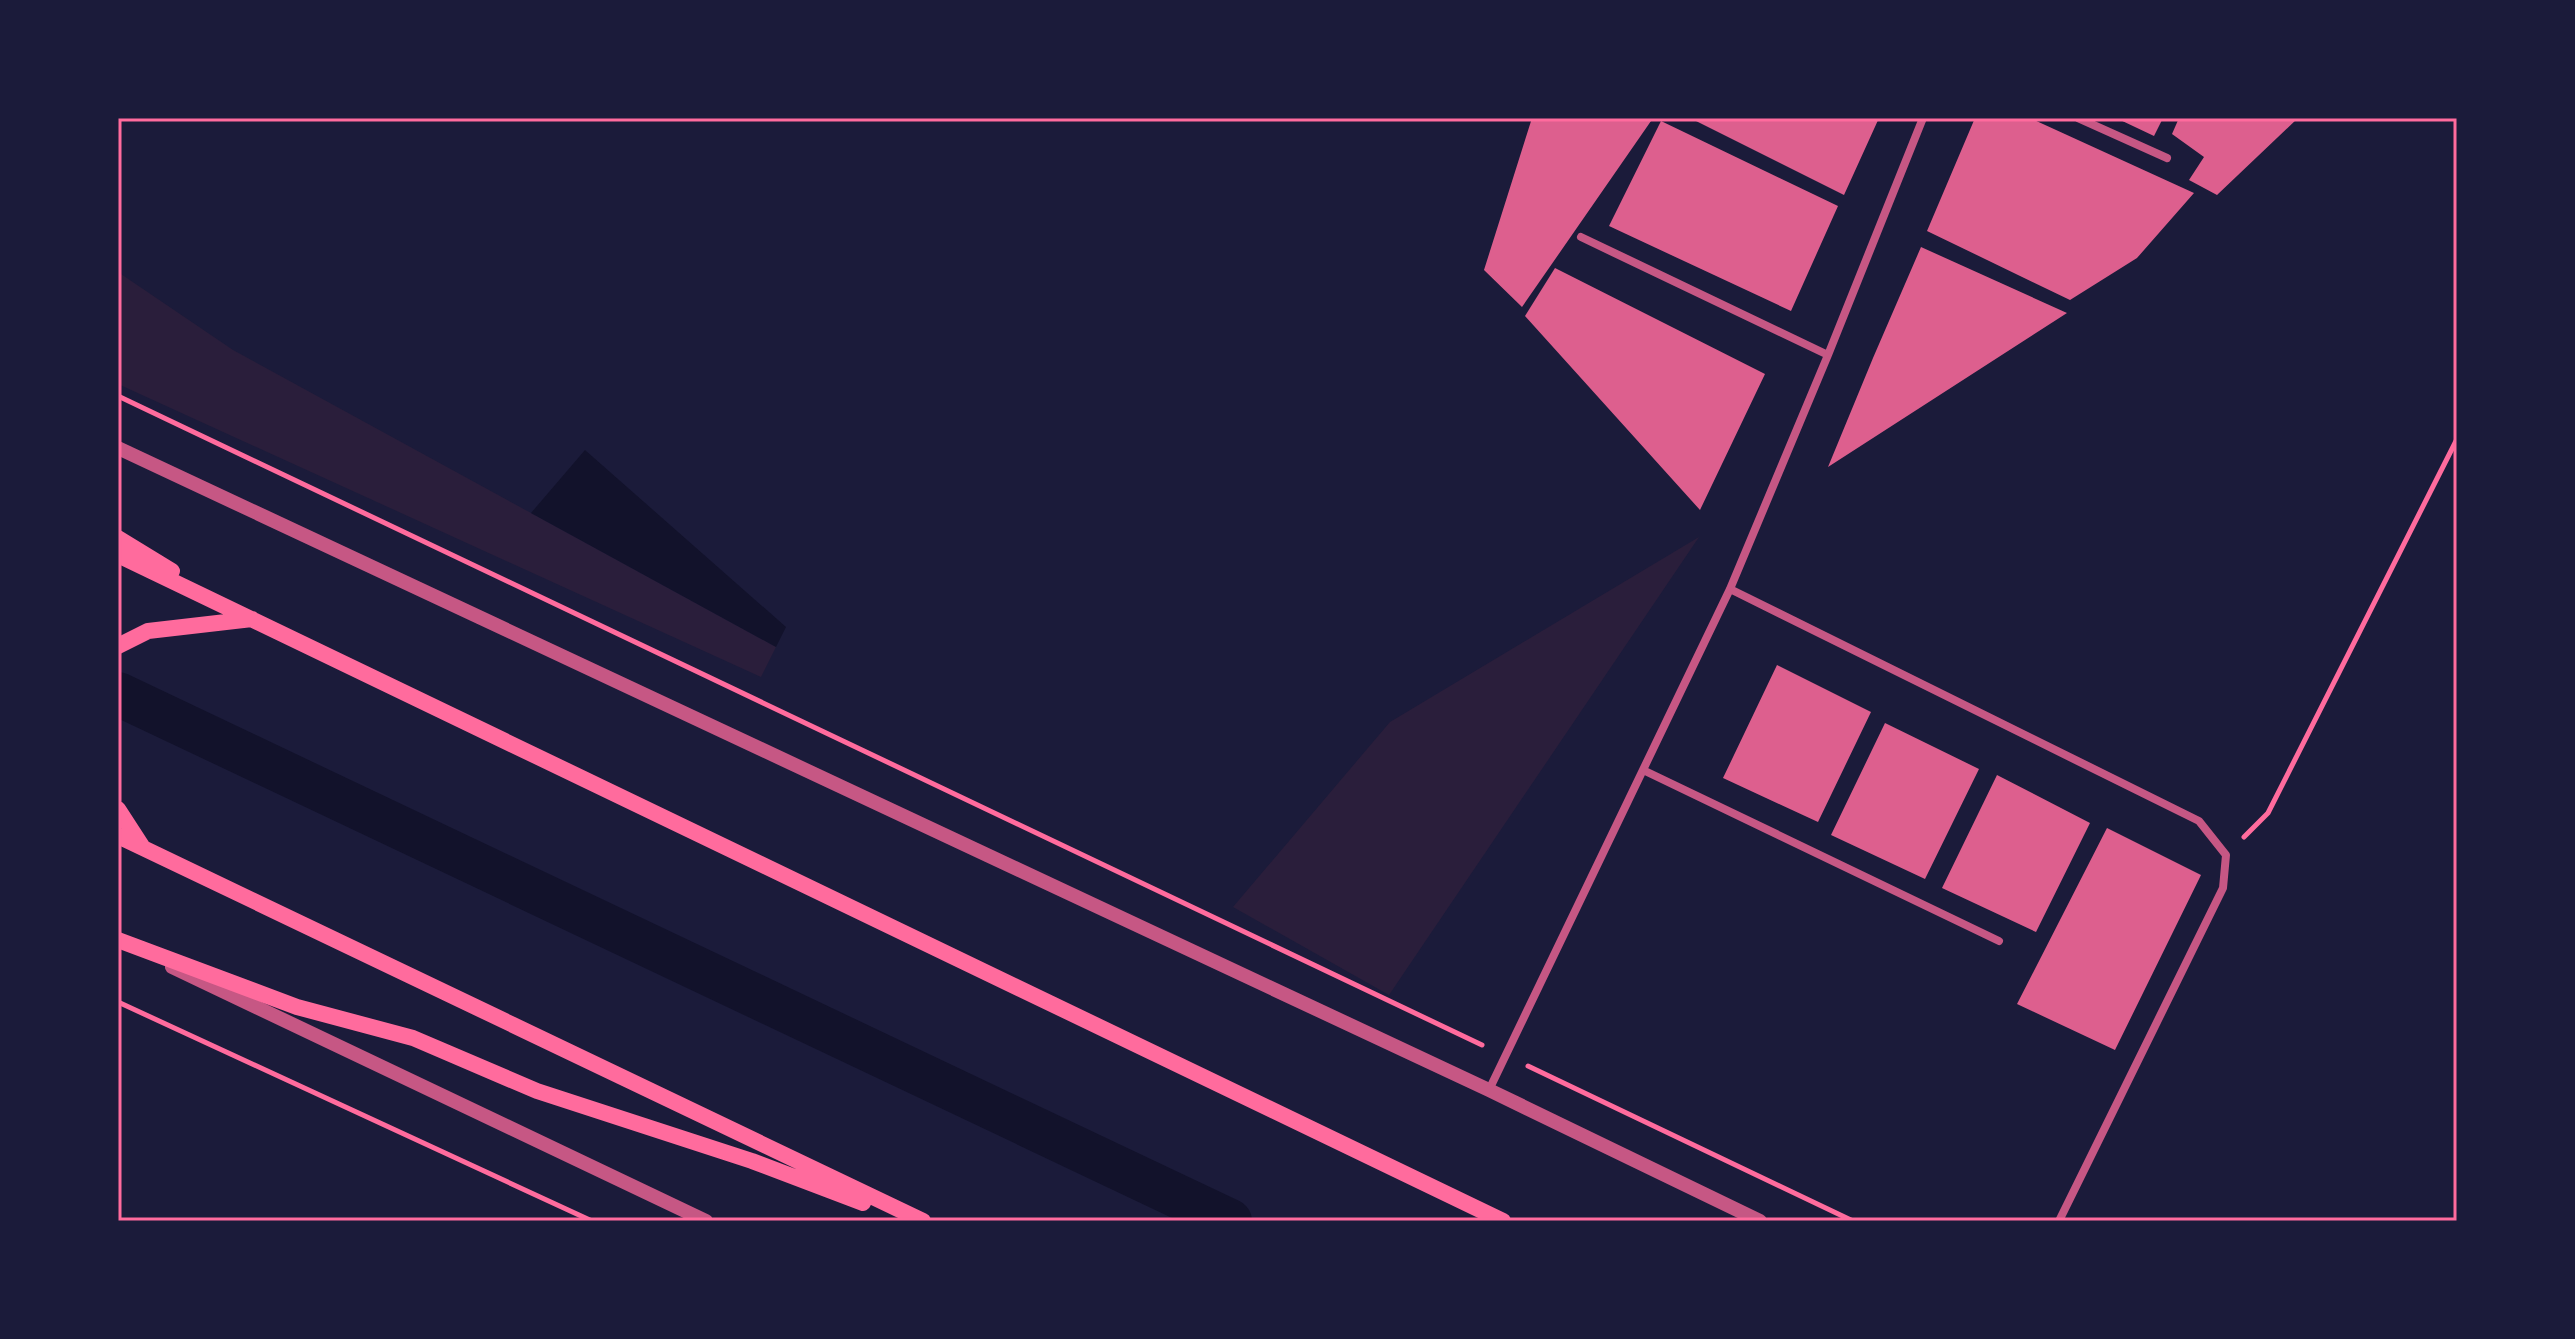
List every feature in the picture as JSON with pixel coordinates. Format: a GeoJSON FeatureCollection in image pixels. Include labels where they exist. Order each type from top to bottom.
{"type":"FeatureCollection","features":[{"type":"Feature","properties":{"kind":"main road"},"geometry":{"type":"LineString","coordinates":[[118,538],[252,619]]}},
{"type":"Feature","properties":{"kind":"main road"},"geometry":{"type":"LineString","coordinates":[[118,555],[1503,1221]]}},
{"type":"Feature","properties":{"kind":"main road"},"geometry":{"type":"LineString","coordinates":[[118,646],[148,631],[252,619]]}},
{"type":"Feature","properties":{"kind":"main road"},"geometry":{"type":"LineString","coordinates":[[118,809],[143,848]]}},
{"type":"Feature","properties":{"kind":"main road"},"geometry":{"type":"LineString","coordinates":[[118,836],[923,1221]]}},
{"type":"Feature","properties":{"kind":"main road"},"geometry":{"type":"LineString","coordinates":[[118,941],[297,1007],[413,1038],[537,1091],[752,1161],[909,1221]]}},
{"type":"Feature","properties":{"kind":"street"},"geometry":{"type":"LineString","coordinates":[[1489,1090],[1730,589],[1923,118]]}},
{"type":"Feature","properties":{"kind":"street"},"geometry":{"type":"LineString","coordinates":[[2078,118],[2167,158]]}},
{"type":"Feature","properties":{"kind":"street"},"geometry":{"type":"LineString","coordinates":[[1581,237],[1828,355]]}},
{"type":"Feature","properties":{"kind":"street"},"geometry":{"type":"LineString","coordinates":[[118,448],[1489,1090],[1760,1221]]}},
{"type":"Feature","properties":{"kind":"street"},"geometry":{"type":"LineString","coordinates":[[1730,589],[2199,821],[2226,855],[2223,888],[2059,1221]]}},
{"type":"Feature","properties":{"kind":"street"},"geometry":{"type":"LineString","coordinates":[[1643,770],[1999,941]]}},
{"type":"Feature","properties":{"kind":"street"},"geometry":{"type":"LineString","coordinates":[[118,941],[706,1221]]}},
{"type":"Feature","properties":{"kind":"path"},"geometry":{"type":"LineString","coordinates":[[118,396],[1853,1221]]}},
{"type":"Feature","properties":{"kind":"path"},"geometry":{"type":"LineString","coordinates":[[2226,855],[2268,813],[2457,439]]}},
{"type":"Feature","properties":{"kind":"path"},"geometry":{"type":"LineString","coordinates":[[118,1002],[592,1221]]}},
{"type":"Feature","properties":{"kind":"shaded area"},"geometry":{"type":"Polygon","coordinates":[[[118,272],[233,350],[776,647],[761,677],[118,384],[118,272]]]}},
{"type":"Feature","properties":{"kind":"shaded area"},"geometry":{"type":"Polygon","coordinates":[[[585,450],[786,627],[776,647],[531,513],[585,450]]]}},
{"type":"Feature","properties":{"kind":"shaded area"},"geometry":{"type":"Polygon","coordinates":[[[1699,537],[1389,995],[1233,907],[1390,722],[1699,537]]]}},
{"type":"Feature","properties":{"kind":"building"},"geometry":{"type":"Polygon","coordinates":[[[1532,118],[1647,118],[1651,121],[1522,307],[1484,270],[1532,118]]]}},
{"type":"Feature","properties":{"kind":"building"},"geometry":{"type":"Polygon","coordinates":[[[1690,118],[1879,118],[1844,195],[1690,118]]]}},
{"type":"Feature","properties":{"kind":"building"},"geometry":{"type":"Polygon","coordinates":[[[1975,118],[2030,118],[2194,193],[2137,258],[2070,300],[1927,231],[1975,118]]]}},
{"type":"Feature","properties":{"kind":"building"},"geometry":{"type":"Polygon","coordinates":[[[2116,118],[2163,118],[2154,136],[2116,118]]]}},
{"type":"Feature","properties":{"kind":"building"},"geometry":{"type":"Polygon","coordinates":[[[2179,118],[2298,118],[2217,195],[2189,180],[2204,157],[2172,134],[2179,118]]]}},
{"type":"Feature","properties":{"kind":"building"},"geometry":{"type":"Polygon","coordinates":[[[1661,121],[1838,206],[1791,311],[1609,226],[1661,121]]]}},
{"type":"Feature","properties":{"kind":"building"},"geometry":{"type":"Polygon","coordinates":[[[1921,247],[2067,313],[1828,467],[1873,358],[1921,247]]]}},
{"type":"Feature","properties":{"kind":"building"},"geometry":{"type":"Polygon","coordinates":[[[1555,268],[1765,374],[1700,510],[1525,316],[1555,268]]]}},
{"type":"Feature","properties":{"kind":"building"},"geometry":{"type":"Polygon","coordinates":[[[1777,665],[1871,712],[1818,822],[1723,778],[1777,665]]]}},
{"type":"Feature","properties":{"kind":"building"},"geometry":{"type":"Polygon","coordinates":[[[1885,723],[1979,769],[1925,879],[1831,835],[1885,723]]]}},
{"type":"Feature","properties":{"kind":"building"},"geometry":{"type":"Polygon","coordinates":[[[1997,775],[2090,823],[2036,932],[1942,888],[1997,775]]]}},
{"type":"Feature","properties":{"kind":"building"},"geometry":{"type":"Polygon","coordinates":[[[2107,828],[2201,875],[2115,1050],[2017,1004],[2107,828]]]}},
{"type":"Feature","properties":{"kind":"waterway"},"geometry":{"type":"LineString","coordinates":[[118,694],[1230,1221]]}}]}
